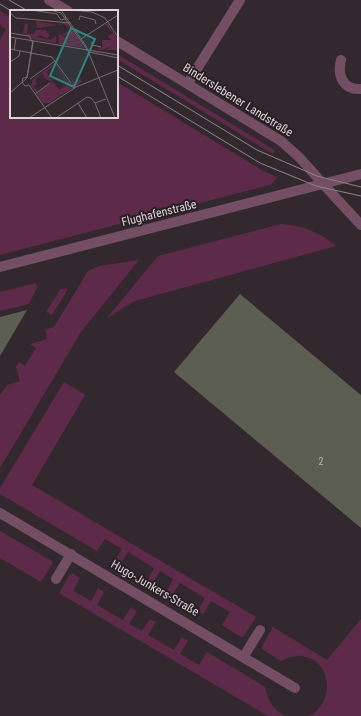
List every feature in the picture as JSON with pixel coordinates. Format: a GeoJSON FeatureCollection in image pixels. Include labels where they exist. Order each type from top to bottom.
{"type":"FeatureCollection","features":[{"type":"Feature","properties":{"kind":"street"},"geometry":{"type":"LineString","coordinates":[[49,0],[66,10]]}},
{"type":"Feature","properties":{"kind":"street"},"geometry":{"type":"LineString","coordinates":[[188,83],[240,0]]}},
{"type":"Feature","properties":{"kind":"street","name":"Binderslebener Landstraße"},"geometry":{"type":"LineString","coordinates":[[118,42],[281,141],[300,158],[361,225]]}},
{"type":"Feature","properties":{"kind":"street"},"geometry":{"type":"LineString","coordinates":[[340,60],[339,69],[341,78],[345,84],[354,89],[361,88]]}},
{"type":"Feature","properties":{"kind":"street"},"geometry":{"type":"LineString","coordinates":[[323,184],[361,174]]}},
{"type":"Feature","properties":{"kind":"street","name":"Flughafenstraße"},"geometry":{"type":"LineString","coordinates":[[0,267],[323,184]]}},
{"type":"Feature","properties":{"kind":"street","name":"Hugo-Junkers-Straße"},"geometry":{"type":"LineString","coordinates":[[0,513],[244,656],[295,688]]}},
{"type":"Feature","properties":{"kind":"street"},"geometry":{"type":"LineString","coordinates":[[56,579],[71,554]]}},
{"type":"Feature","properties":{"kind":"street"},"geometry":{"type":"LineString","coordinates":[[244,656],[260,630]]}},
{"type":"Feature","properties":{"kind":"shaded area"},"geometry":{"type":"Polygon","coordinates":[[[0,11],[10,17],[10,118],[118,118],[118,83],[265,172],[277,177],[272,184],[266,186],[0,255],[0,40],[6,29],[0,25],[0,11]]]}},
{"type":"Feature","properties":{"kind":"shaded area"},"geometry":{"type":"Polygon","coordinates":[[[118,55],[271,148],[275,151],[273,154],[118,60],[118,55]]]}},
{"type":"Feature","properties":{"kind":"shaded area"},"geometry":{"type":"Polygon","coordinates":[[[281,224],[310,230],[324,237],[336,246],[135,301],[107,318],[158,256],[281,224]]]}},
{"type":"Feature","properties":{"kind":"shaded area"},"geometry":{"type":"Polygon","coordinates":[[[139,260],[81,332],[0,468],[0,395],[7,385],[20,381],[16,367],[19,362],[25,366],[36,348],[30,344],[47,339],[45,330],[54,327],[88,271],[99,266],[139,260]]]}},
{"type":"Feature","properties":{"kind":"shaded area"},"geometry":{"type":"Polygon","coordinates":[[[36,283],[37,288],[29,304],[0,311],[0,292],[36,283]]]}},
{"type":"Feature","properties":{"kind":"shaded area"},"geometry":{"type":"Polygon","coordinates":[[[65,288],[68,289],[52,315],[46,312],[60,290],[65,288]]]}},
{"type":"Feature","properties":{"kind":"shaded area"},"geometry":{"type":"Polygon","coordinates":[[[64,382],[85,395],[32,485],[256,617],[244,636],[241,637],[222,625],[230,612],[211,601],[203,614],[198,611],[205,598],[180,583],[172,595],[166,592],[173,579],[160,571],[152,584],[147,581],[154,568],[128,552],[120,565],[114,561],[122,549],[105,539],[97,551],[0,494],[0,488],[64,382]]]}},
{"type":"Feature","properties":{"kind":"shaded area"},"geometry":{"type":"Polygon","coordinates":[[[0,531],[52,561],[53,563],[41,582],[0,558],[0,531]]]}},
{"type":"Feature","properties":{"kind":"shaded area"},"geometry":{"type":"Polygon","coordinates":[[[70,574],[74,574],[80,578],[73,591],[91,601],[98,588],[104,592],[97,605],[123,620],[131,607],[137,611],[129,624],[142,631],[150,619],[156,622],[148,635],[174,650],[182,637],[188,641],[180,654],[199,665],[207,652],[265,687],[272,704],[277,711],[285,716],[268,716],[59,593],[70,574]]]}},
{"type":"Feature","properties":{"kind":"shaded area"},"geometry":{"type":"Polygon","coordinates":[[[361,619],[361,716],[309,716],[317,710],[323,702],[326,693],[327,683],[325,674],[320,665],[312,659],[302,656],[294,656],[281,661],[262,649],[262,646],[273,627],[327,660],[361,619]]]}},
{"type":"Feature","properties":{"kind":"building"},"geometry":{"type":"Polygon","coordinates":[[[240,294],[361,395],[361,528],[174,372],[240,294]]]}},
{"type":"Feature","properties":{"kind":"building"},"geometry":{"type":"Polygon","coordinates":[[[27,310],[0,356],[0,317],[27,310]]]}},
{"type":"Feature","properties":{"kind":"tram line"},"geometry":{"type":"LineString","coordinates":[[9,0],[26,10]]}},
{"type":"Feature","properties":{"kind":"tram line"},"geometry":{"type":"LineString","coordinates":[[0,4],[10,10]]}},
{"type":"Feature","properties":{"kind":"tram line"},"geometry":{"type":"LineString","coordinates":[[118,66],[257,150],[317,176],[361,187]]}},
{"type":"Feature","properties":{"kind":"tram line"},"geometry":{"type":"LineString","coordinates":[[118,77],[260,163],[316,186],[361,196]]}}]}
